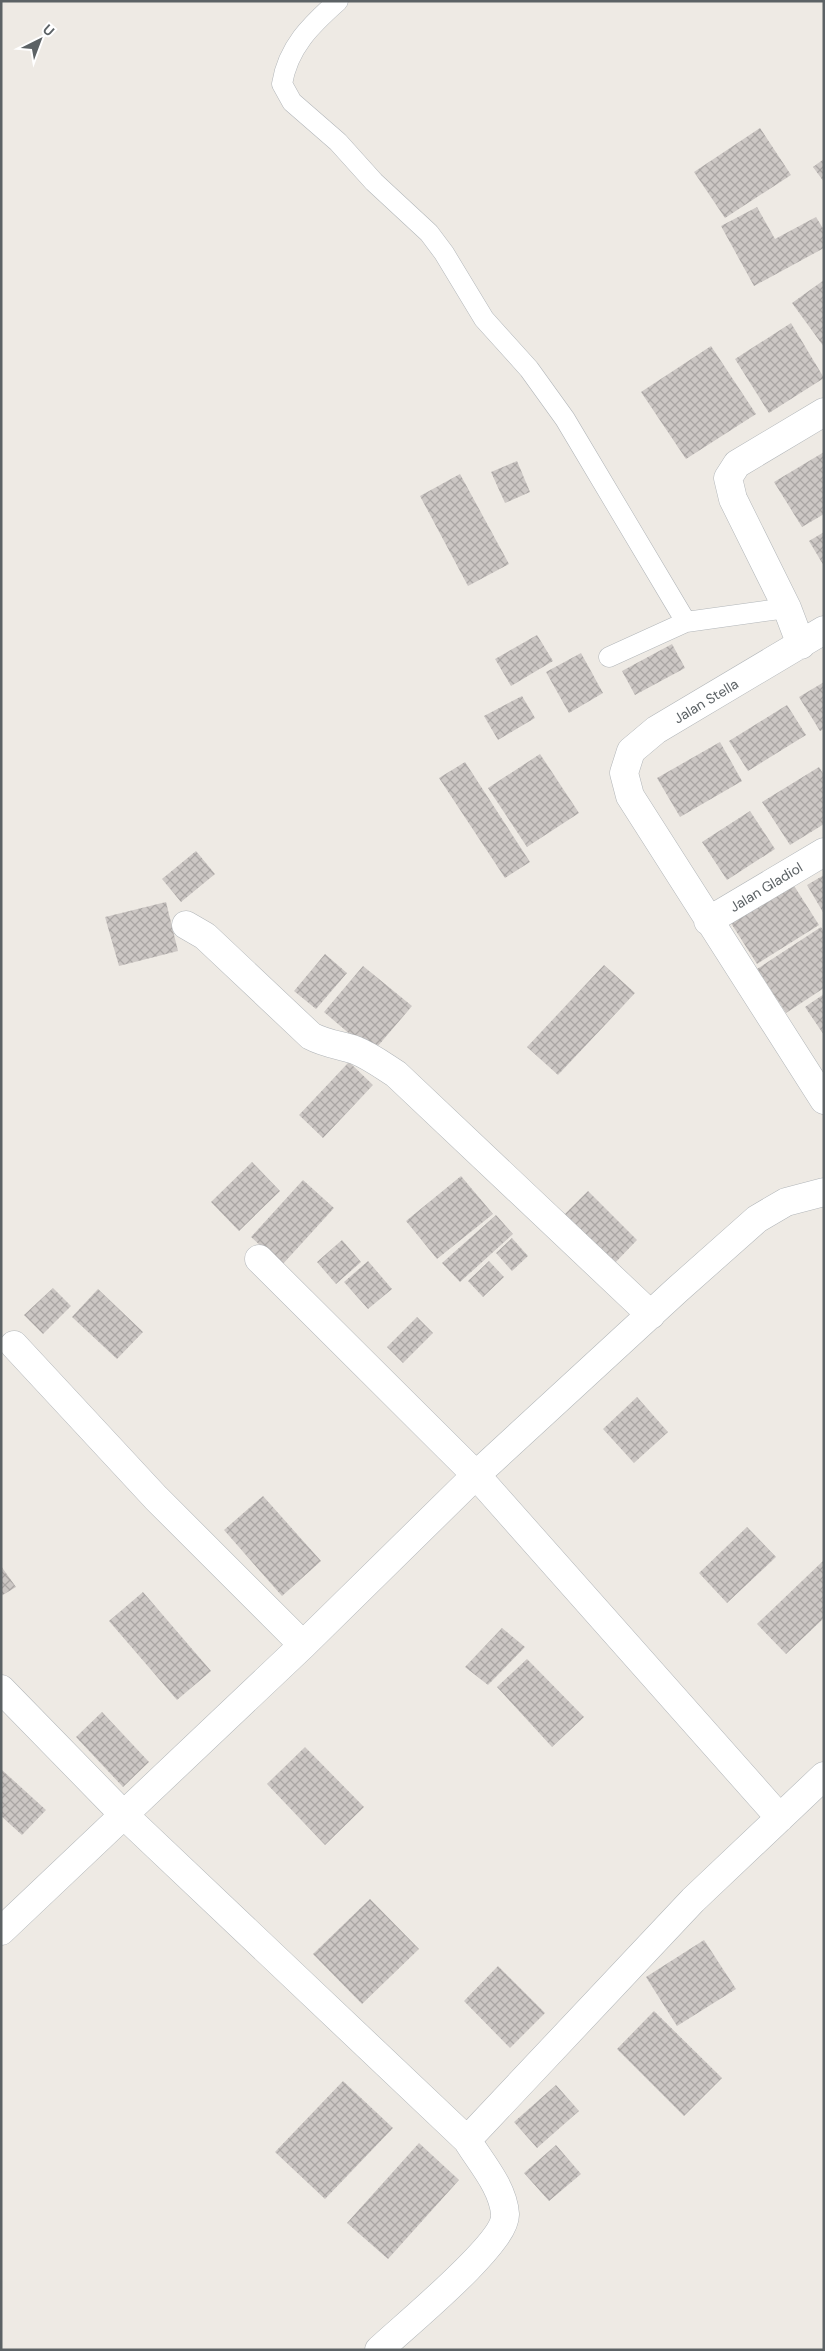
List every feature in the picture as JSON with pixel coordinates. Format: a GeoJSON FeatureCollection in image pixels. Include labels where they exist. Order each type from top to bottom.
{"type":"FeatureCollection","features":[{"type":"Feature","properties":{"kind":"street"},"geometry":{"type":"LineString","coordinates":[[801,645],[787,608],[733,500],[728,478],[737,464],[824,412]]}},
{"type":"Feature","properties":{"kind":"street","name":"Jalan Stella"},"geometry":{"type":"LineString","coordinates":[[824,630],[656,730],[631,751],[624,773],[630,796],[708,921],[815,1069],[824,1100]]}},
{"type":"Feature","properties":{"kind":"street","name":"Jalan Gladiol"},"geometry":{"type":"LineString","coordinates":[[708,921],[824,852]]}},
{"type":"Feature","properties":{"kind":"street"},"geometry":{"type":"LineString","coordinates":[[186,925],[205,936],[311,1036],[324,1043],[370,1056],[396,1074],[651,1315]]}},
{"type":"Feature","properties":{"kind":"street"},"geometry":{"type":"LineString","coordinates":[[1,1931],[303,1645],[476,1475],[651,1315],[758,1219],[786,1202],[824,1192]]}},
{"type":"Feature","properties":{"kind":"street"},"geometry":{"type":"LineString","coordinates":[[259,1259],[476,1475],[780,1818]]}},
{"type":"Feature","properties":{"kind":"street"},"geometry":{"type":"LineString","coordinates":[[14,1345],[156,1498],[303,1645]]}},
{"type":"Feature","properties":{"kind":"street"},"geometry":{"type":"LineString","coordinates":[[1,1689],[124,1814],[467,2140],[502,2195],[505,2217],[493,2239],[472,2267],[378,2350]]}},
{"type":"Feature","properties":{"kind":"street"},"geometry":{"type":"LineString","coordinates":[[467,2140],[694,1900],[824,1776]]}},
{"type":"Feature","properties":{"kind":"lane"},"geometry":{"type":"LineString","coordinates":[[338,1],[308,28],[285,65],[282,84],[292,102],[338,142],[374,182],[429,233],[444,253],[484,319],[529,369],[565,419],[686,622]]}},
{"type":"Feature","properties":{"kind":"lane"},"geometry":{"type":"LineString","coordinates":[[608,657],[686,622],[787,608]]}},
{"type":"Feature","properties":{"kind":"building"},"geometry":{"type":"Polygon","coordinates":[[[760,128],[791,175],[725,218],[694,172],[760,128]]]}},
{"type":"Feature","properties":{"kind":"building"},"geometry":{"type":"Polygon","coordinates":[[[824,159],[824,182],[813,167],[824,159]]]}},
{"type":"Feature","properties":{"kind":"building"},"geometry":{"type":"Polygon","coordinates":[[[757,207],[775,239],[816,217],[824,230],[824,248],[754,286],[721,226],[757,207]]]}},
{"type":"Feature","properties":{"kind":"building"},"geometry":{"type":"Polygon","coordinates":[[[824,280],[824,347],[792,303],[824,280]]]}},
{"type":"Feature","properties":{"kind":"building"},"geometry":{"type":"Polygon","coordinates":[[[791,323],[824,378],[769,413],[735,359],[791,323]]]}},
{"type":"Feature","properties":{"kind":"building"},"geometry":{"type":"Polygon","coordinates":[[[711,346],[756,414],[686,459],[641,392],[711,346]]]}},
{"type":"Feature","properties":{"kind":"building"},"geometry":{"type":"Polygon","coordinates":[[[824,452],[824,514],[802,527],[774,482],[824,452]]]}},
{"type":"Feature","properties":{"kind":"building"},"geometry":{"type":"Polygon","coordinates":[[[517,461],[530,492],[505,503],[491,472],[517,461]]]}},
{"type":"Feature","properties":{"kind":"building"},"geometry":{"type":"Polygon","coordinates":[[[460,474],[509,564],[468,586],[420,496],[460,474]]]}},
{"type":"Feature","properties":{"kind":"building"},"geometry":{"type":"Polygon","coordinates":[[[824,532],[824,566],[809,541],[824,532]]]}},
{"type":"Feature","properties":{"kind":"building"},"geometry":{"type":"Polygon","coordinates":[[[537,635],[553,661],[511,686],[495,659],[537,635]]]}},
{"type":"Feature","properties":{"kind":"building"},"geometry":{"type":"Polygon","coordinates":[[[672,644],[685,668],[635,695],[622,671],[672,644]]]}},
{"type":"Feature","properties":{"kind":"building"},"geometry":{"type":"Polygon","coordinates":[[[581,653],[603,693],[569,713],[546,672],[581,653]]]}},
{"type":"Feature","properties":{"kind":"building"},"geometry":{"type":"Polygon","coordinates":[[[824,682],[824,729],[820,731],[799,697],[824,682]]]}},
{"type":"Feature","properties":{"kind":"building"},"geometry":{"type":"Polygon","coordinates":[[[522,696],[535,718],[498,740],[484,716],[522,696]]]}},
{"type":"Feature","properties":{"kind":"building"},"geometry":{"type":"Polygon","coordinates":[[[787,705],[806,735],[748,771],[729,741],[787,705]]]}},
{"type":"Feature","properties":{"kind":"building"},"geometry":{"type":"Polygon","coordinates":[[[720,742],[742,781],[680,817],[657,778],[720,742]]]}},
{"type":"Feature","properties":{"kind":"building"},"geometry":{"type":"Polygon","coordinates":[[[540,754],[579,813],[527,847],[488,788],[540,754]]]}},
{"type":"Feature","properties":{"kind":"building"},"geometry":{"type":"Polygon","coordinates":[[[465,762],[530,862],[505,878],[439,778],[465,762]]]}},
{"type":"Feature","properties":{"kind":"building"},"geometry":{"type":"Polygon","coordinates":[[[819,767],[824,775],[824,824],[790,845],[762,802],[819,767]]]}},
{"type":"Feature","properties":{"kind":"building"},"geometry":{"type":"Polygon","coordinates":[[[750,811],[775,849],[727,880],[702,842],[750,811]]]}},
{"type":"Feature","properties":{"kind":"building"},"geometry":{"type":"Polygon","coordinates":[[[196,851],[215,874],[181,902],[162,879],[196,851]]]}},
{"type":"Feature","properties":{"kind":"building"},"geometry":{"type":"Polygon","coordinates":[[[824,875],[824,914],[807,885],[824,875]]]}},
{"type":"Feature","properties":{"kind":"building"},"geometry":{"type":"Polygon","coordinates":[[[791,881],[819,925],[757,964],[729,920],[791,881]]]}},
{"type":"Feature","properties":{"kind":"building"},"geometry":{"type":"Polygon","coordinates":[[[166,902],[178,951],[119,966],[105,917],[166,902]]]}},
{"type":"Feature","properties":{"kind":"building"},"geometry":{"type":"Polygon","coordinates":[[[821,927],[824,932],[824,988],[786,1013],[757,969],[821,927]]]}},
{"type":"Feature","properties":{"kind":"building"},"geometry":{"type":"Polygon","coordinates":[[[325,954],[347,973],[316,1009],[294,991],[325,954]]]}},
{"type":"Feature","properties":{"kind":"building"},"geometry":{"type":"Polygon","coordinates":[[[604,965],[635,993],[558,1075],[527,1047],[604,965]]]}},
{"type":"Feature","properties":{"kind":"building"},"geometry":{"type":"Polygon","coordinates":[[[363,966],[412,1006],[372,1053],[324,1012],[363,966]]]}},
{"type":"Feature","properties":{"kind":"building"},"geometry":{"type":"Polygon","coordinates":[[[824,994],[824,1035],[805,1007],[824,994]]]}},
{"type":"Feature","properties":{"kind":"building"},"geometry":{"type":"Polygon","coordinates":[[[349,1062],[373,1085],[323,1138],[299,1115],[349,1062]]]}},
{"type":"Feature","properties":{"kind":"building"},"geometry":{"type":"Polygon","coordinates":[[[252,1162],[280,1191],[239,1231],[211,1202],[252,1162]]]}},
{"type":"Feature","properties":{"kind":"building"},"geometry":{"type":"Polygon","coordinates":[[[461,1176],[493,1214],[437,1259],[406,1221],[461,1176]]]}},
{"type":"Feature","properties":{"kind":"building"},"geometry":{"type":"Polygon","coordinates":[[[303,1180],[334,1208],[282,1265],[251,1237],[303,1180]]]}},
{"type":"Feature","properties":{"kind":"building"},"geometry":{"type":"Polygon","coordinates":[[[588,1191],[637,1240],[611,1267],[562,1217],[588,1191]]]}},
{"type":"Feature","properties":{"kind":"building"},"geometry":{"type":"Polygon","coordinates":[[[496,1215],[513,1234],[460,1282],[442,1263],[496,1215]]]}},
{"type":"Feature","properties":{"kind":"building"},"geometry":{"type":"Polygon","coordinates":[[[512,1238],[528,1256],[512,1271],[496,1253],[512,1238]]]}},
{"type":"Feature","properties":{"kind":"building"},"geometry":{"type":"Polygon","coordinates":[[[342,1240],[361,1262],[336,1284],[317,1262],[342,1240]]]}},
{"type":"Feature","properties":{"kind":"building"},"geometry":{"type":"Polygon","coordinates":[[[368,1261],[392,1289],[368,1309],[344,1282],[368,1261]]]}},
{"type":"Feature","properties":{"kind":"building"},"geometry":{"type":"Polygon","coordinates":[[[489,1261],[504,1277],[483,1297],[468,1281],[489,1261]]]}},
{"type":"Feature","properties":{"kind":"building"},"geometry":{"type":"Polygon","coordinates":[[[53,1288],[71,1306],[43,1334],[24,1315],[53,1288]]]}},
{"type":"Feature","properties":{"kind":"building"},"geometry":{"type":"Polygon","coordinates":[[[98,1289],[143,1332],[117,1359],[72,1317],[98,1289]]]}},
{"type":"Feature","properties":{"kind":"building"},"geometry":{"type":"Polygon","coordinates":[[[417,1317],[433,1333],[403,1363],[387,1347],[417,1317]]]}},
{"type":"Feature","properties":{"kind":"building"},"geometry":{"type":"Polygon","coordinates":[[[637,1397],[668,1432],[634,1463],[603,1429],[637,1397]]]}},
{"type":"Feature","properties":{"kind":"building"},"geometry":{"type":"Polygon","coordinates":[[[263,1496],[321,1561],[282,1596],[224,1530],[263,1496]]]}},
{"type":"Feature","properties":{"kind":"building"},"geometry":{"type":"Polygon","coordinates":[[[747,1527],[776,1557],[727,1603],[699,1573],[747,1527]]]}},
{"type":"Feature","properties":{"kind":"building"},"geometry":{"type":"Polygon","coordinates":[[[824,1560],[824,1618],[786,1654],[757,1624],[824,1560]]]}},
{"type":"Feature","properties":{"kind":"building"},"geometry":{"type":"Polygon","coordinates":[[[1,1566],[16,1587],[1,1596],[1,1566]]]}},
{"type":"Feature","properties":{"kind":"building"},"geometry":{"type":"Polygon","coordinates":[[[143,1592],[211,1671],[177,1700],[109,1621],[143,1592]]]}},
{"type":"Feature","properties":{"kind":"building"},"geometry":{"type":"Polygon","coordinates":[[[502,1628],[525,1647],[488,1685],[465,1667],[502,1628]]]}},
{"type":"Feature","properties":{"kind":"building"},"geometry":{"type":"Polygon","coordinates":[[[527,1659],[584,1717],[552,1747],[497,1687],[527,1659]]]}},
{"type":"Feature","properties":{"kind":"building"},"geometry":{"type":"Polygon","coordinates":[[[102,1712],[149,1762],[123,1787],[76,1737],[102,1712]]]}},
{"type":"Feature","properties":{"kind":"building"},"geometry":{"type":"Polygon","coordinates":[[[305,1747],[364,1807],[325,1845],[267,1784],[305,1747]]]}},
{"type":"Feature","properties":{"kind":"building"},"geometry":{"type":"Polygon","coordinates":[[[1,1769],[46,1810],[22,1835],[1,1816],[1,1769]]]}},
{"type":"Feature","properties":{"kind":"building"},"geometry":{"type":"Polygon","coordinates":[[[370,1899],[419,1949],[362,2004],[313,1954],[370,1899]]]}},
{"type":"Feature","properties":{"kind":"building"},"geometry":{"type":"Polygon","coordinates":[[[704,1940],[736,1989],[677,2026],[646,1977],[704,1940]]]}},
{"type":"Feature","properties":{"kind":"building"},"geometry":{"type":"Polygon","coordinates":[[[498,1966],[545,2013],[510,2048],[464,2001],[498,1966]]]}},
{"type":"Feature","properties":{"kind":"building"},"geometry":{"type":"Polygon","coordinates":[[[654,2011],[722,2078],[684,2116],[617,2049],[654,2011]]]}},
{"type":"Feature","properties":{"kind":"building"},"geometry":{"type":"Polygon","coordinates":[[[343,2081],[393,2128],[325,2199],[275,2152],[343,2081]]]}},
{"type":"Feature","properties":{"kind":"building"},"geometry":{"type":"Polygon","coordinates":[[[556,2085],[579,2111],[537,2148],[514,2122],[556,2085]]]}},
{"type":"Feature","properties":{"kind":"building"},"geometry":{"type":"Polygon","coordinates":[[[419,2143],[459,2180],[388,2259],[347,2223],[419,2143]]]}},
{"type":"Feature","properties":{"kind":"building"},"geometry":{"type":"Polygon","coordinates":[[[556,2145],[581,2174],[549,2201],[524,2173],[556,2145]]]}}]}
